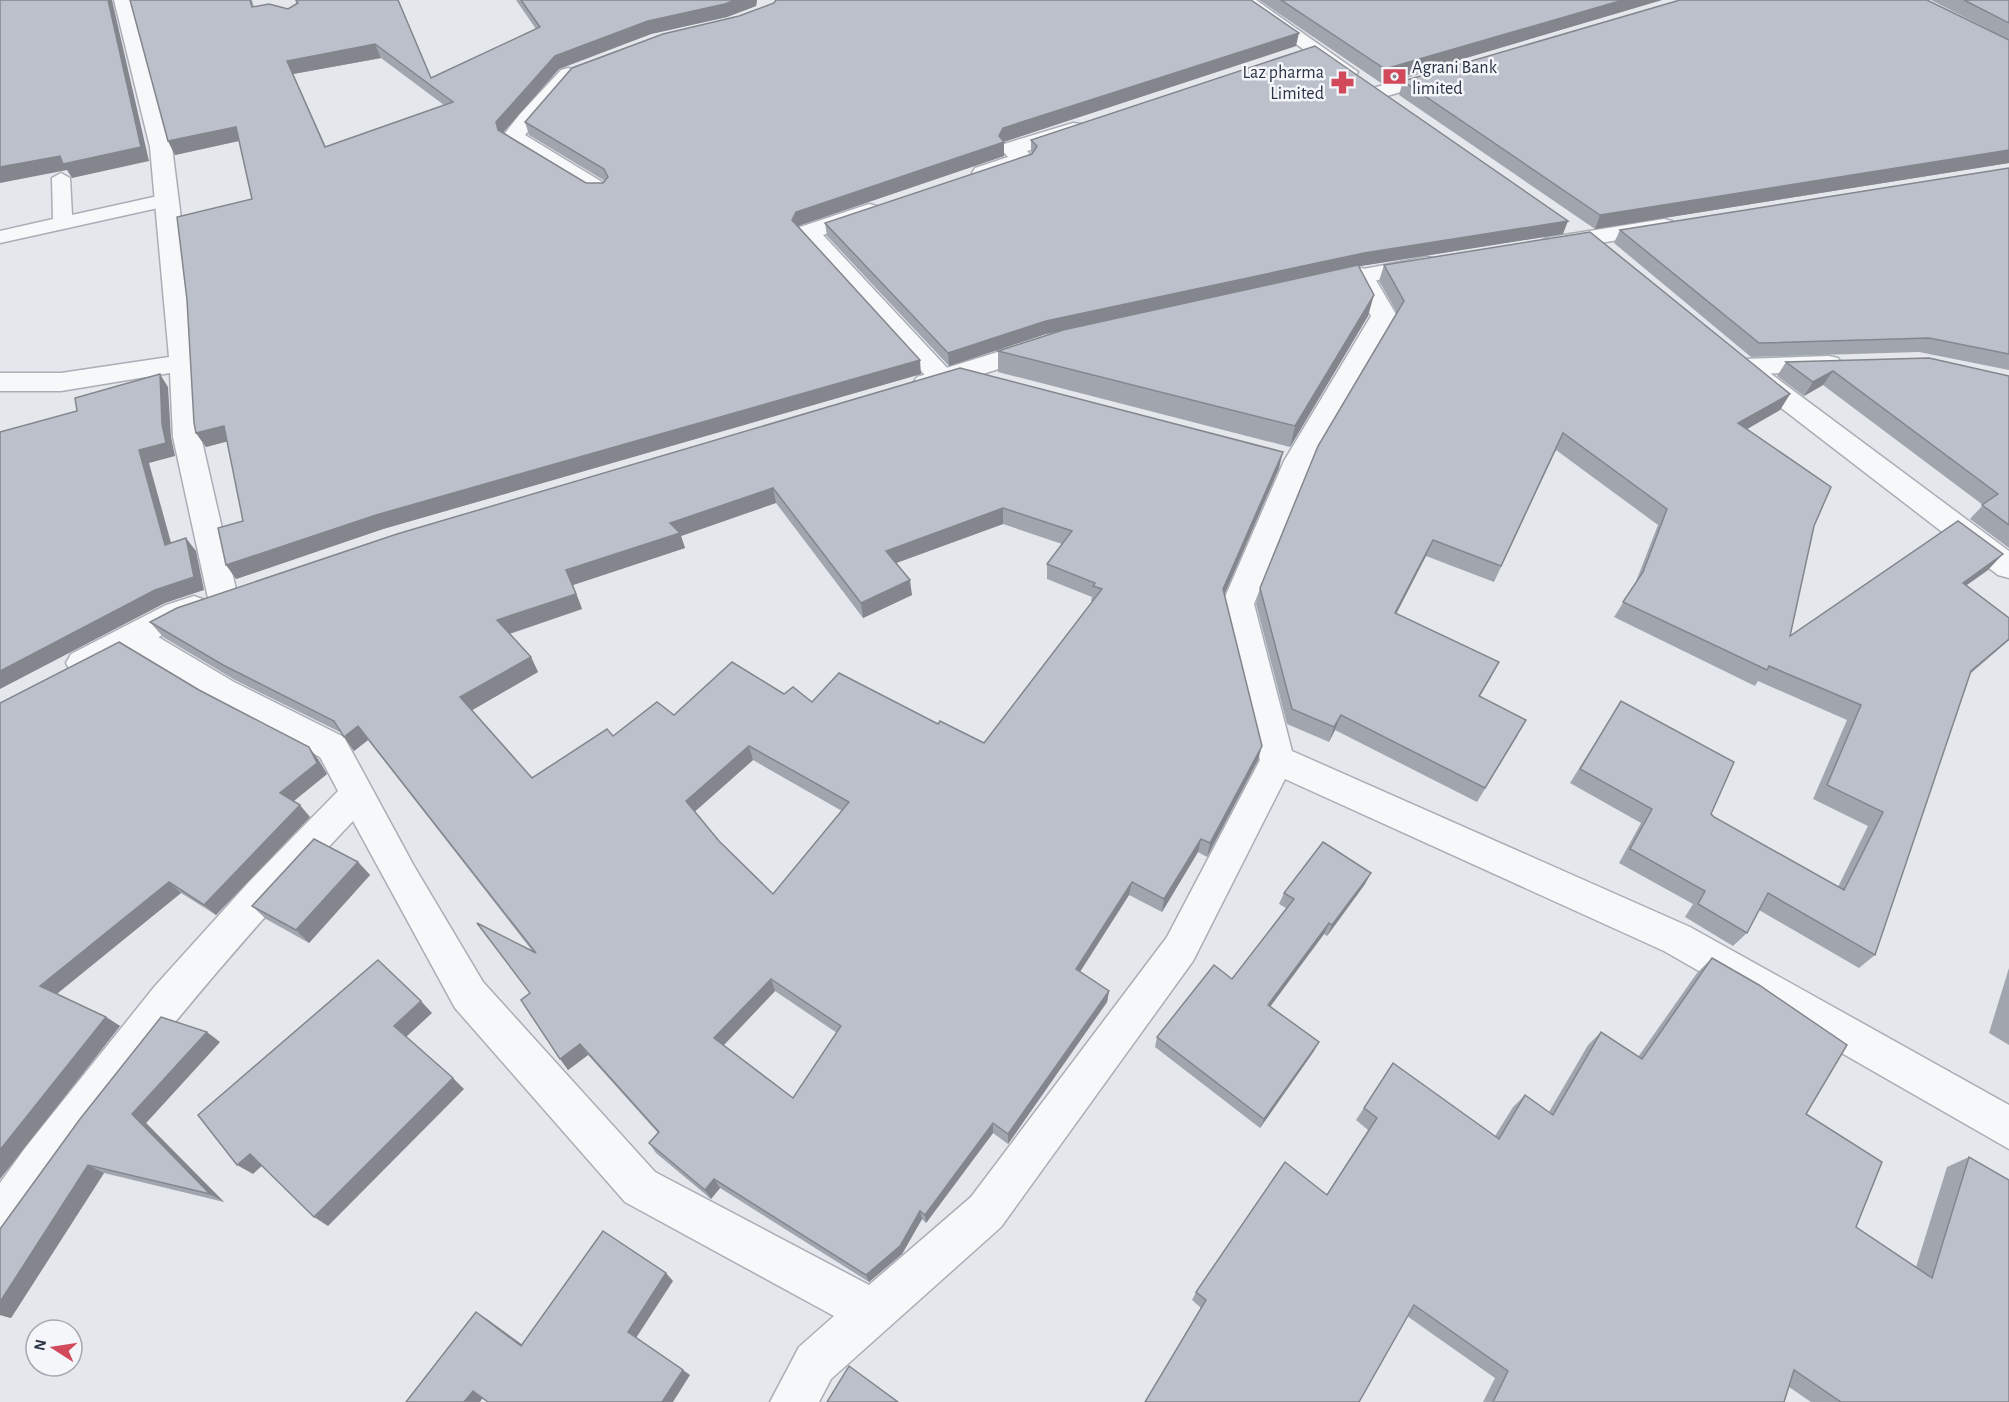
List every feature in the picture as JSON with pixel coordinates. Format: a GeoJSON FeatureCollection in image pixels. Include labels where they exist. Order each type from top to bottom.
{"type":"FeatureCollection","features":[{"type":"Feature","properties":{"kind":"street"},"geometry":{"type":"LineString","coordinates":[[58,675],[177,613],[234,594],[186,437],[180,314],[161,147],[123,0]]}},
{"type":"Feature","properties":{"kind":"street"},"geometry":{"type":"LineString","coordinates":[[1243,0],[1406,112]]}},
{"type":"Feature","properties":{"kind":"street"},"geometry":{"type":"LineString","coordinates":[[1286,58],[1314,49]]}},
{"type":"Feature","properties":{"kind":"street"},"geometry":{"type":"LineString","coordinates":[[1377,93],[1466,66]]}},
{"type":"Feature","properties":{"kind":"street"},"geometry":{"type":"LineString","coordinates":[[585,67],[567,75],[513,137],[599,190]]}},
{"type":"Feature","properties":{"kind":"street"},"geometry":{"type":"LineString","coordinates":[[958,181],[1023,159],[1012,149],[1098,120]]}},
{"type":"Feature","properties":{"kind":"street"},"geometry":{"type":"LineString","coordinates":[[894,203],[808,232],[951,376],[1006,385]]}},
{"type":"Feature","properties":{"kind":"street"},"geometry":{"type":"LineString","coordinates":[[1560,218],[1616,261]]}},
{"type":"Feature","properties":{"kind":"street"},"geometry":{"type":"LineString","coordinates":[[1532,247],[1694,221]]}},
{"type":"Feature","properties":{"kind":"street"},"geometry":{"type":"LineString","coordinates":[[1293,290],[1361,275],[1452,260]]}},
{"type":"Feature","properties":{"kind":"street"},"geometry":{"type":"LineString","coordinates":[[794,1402],[815,1363],[986,1212],[1180,949],[1277,760],[1238,604],[1287,458],[1384,316],[1361,275]]}},
{"type":"Feature","properties":{"kind":"street"},"geometry":{"type":"LineString","coordinates":[[907,388],[1066,340]]}},
{"type":"Feature","properties":{"kind":"street"},"geometry":{"type":"LineString","coordinates":[[1849,364],[1735,359],[2009,567]]}},
{"type":"Feature","properties":{"kind":"street"},"geometry":{"type":"LineString","coordinates":[[0,382],[61,381],[183,363]]}},
{"type":"Feature","properties":{"kind":"street"},"geometry":{"type":"LineString","coordinates":[[132,637],[222,691],[332,747],[469,994],[640,1187],[873,1312]]}},
{"type":"Feature","properties":{"kind":"street"},"geometry":{"type":"LineString","coordinates":[[1277,760],[1677,939],[2009,1128]]}},
{"type":"Feature","properties":{"kind":"street"},"geometry":{"type":"LineString","coordinates":[[0,1220],[117,1058],[284,868],[357,794]]}},
{"type":"Feature","properties":{"kind":"lane"},"geometry":{"type":"LineString","coordinates":[[61,178],[63,223]]}},
{"type":"Feature","properties":{"kind":"lane"},"geometry":{"type":"LineString","coordinates":[[0,237],[167,200]]}},
{"type":"Feature","properties":{"kind":"building"},"geometry":{"type":"Polygon","coordinates":[[[0,0],[108,0],[141,147],[63,164],[60,156],[0,167],[0,0]]]}},
{"type":"Feature","properties":{"kind":"building"},"geometry":{"type":"Polygon","coordinates":[[[130,0],[250,0],[252,7],[269,4],[288,9],[298,3],[296,0],[398,0],[431,78],[540,27],[521,0],[735,0],[648,21],[555,56],[496,122],[498,130],[586,183],[603,183],[608,177],[604,169],[525,122],[572,68],[663,34],[739,16],[774,3],[776,0],[1251,0],[1299,33],[1003,128],[999,136],[1004,142],[796,212],[792,220],[920,360],[376,515],[226,565],[218,528],[243,521],[224,426],[196,433],[187,300],[177,217],[252,199],[236,127],[168,141],[130,0]],[[375,44],[287,61],[325,147],[453,102],[375,44]]]}},
{"type":"Feature","properties":{"kind":"building"},"geometry":{"type":"Polygon","coordinates":[[[1281,0],[1623,0],[1385,69],[1281,0]]]}},
{"type":"Feature","properties":{"kind":"building"},"geometry":{"type":"Polygon","coordinates":[[[1680,0],[1927,0],[2009,40],[2009,150],[1600,215],[1403,81],[1680,0]]]}},
{"type":"Feature","properties":{"kind":"building"},"geometry":{"type":"Polygon","coordinates":[[[1964,0],[2009,0],[2009,23],[1964,0]]]}},
{"type":"Feature","properties":{"kind":"building"},"geometry":{"type":"Polygon","coordinates":[[[1315,46],[1568,221],[1364,253],[1046,321],[948,353],[825,223],[1032,154],[1037,146],[1031,140],[1315,46]]]}},
{"type":"Feature","properties":{"kind":"building"},"geometry":{"type":"Polygon","coordinates":[[[2009,168],[2009,354],[1929,338],[1759,343],[1620,230],[2009,168]]]}},
{"type":"Feature","properties":{"kind":"building"},"geometry":{"type":"Polygon","coordinates":[[[1590,232],[1790,394],[1738,423],[1831,487],[1814,526],[1790,636],[1958,521],[2003,554],[1963,583],[2009,618],[2009,639],[1971,671],[1875,955],[1768,893],[1747,933],[1698,904],[1705,891],[1630,849],[1652,809],[1580,769],[1621,701],[1734,762],[1711,814],[1714,817],[1844,890],[1883,812],[1827,785],[1861,705],[1769,666],[1767,670],[1623,602],[1643,572],[1667,509],[1563,433],[1501,566],[1433,540],[1395,613],[1499,662],[1479,696],[1526,720],[1485,788],[1341,715],[1334,727],[1292,709],[1260,588],[1318,446],[1404,301],[1384,265],[1590,232]]]}},
{"type":"Feature","properties":{"kind":"building"},"geometry":{"type":"Polygon","coordinates":[[[1358,265],[1374,295],[1295,426],[998,351],[1063,330],[1358,265]]]}},
{"type":"Feature","properties":{"kind":"building"},"geometry":{"type":"Polygon","coordinates":[[[1929,358],[2009,376],[2009,525],[1982,505],[1998,494],[1833,371],[1813,382],[1786,362],[1929,358]]]}},
{"type":"Feature","properties":{"kind":"building"},"geometry":{"type":"Polygon","coordinates":[[[960,368],[1283,452],[1223,589],[1262,746],[1210,843],[1201,839],[1164,899],[1132,882],[1076,969],[1109,991],[1008,1134],[993,1123],[925,1215],[920,1211],[900,1246],[866,1275],[714,1179],[705,1190],[649,1143],[659,1132],[580,1044],[560,1059],[521,1000],[530,993],[477,923],[536,953],[358,726],[344,737],[334,721],[223,665],[150,622],[177,608],[397,534],[960,368]],[[773,488],[670,523],[680,533],[566,570],[576,594],[497,620],[531,657],[460,697],[532,778],[607,729],[613,736],[657,702],[674,715],[732,662],[784,694],[793,687],[812,702],[839,673],[938,724],[940,721],[984,743],[1102,589],[1093,586],[1095,583],[1047,564],[1072,531],[1003,508],[886,551],[910,580],[861,603],[773,488]],[[749,746],[686,801],[719,841],[773,894],[849,802],[749,746]],[[771,979],[714,1038],[793,1098],[841,1026],[771,979]]]}},
{"type":"Feature","properties":{"kind":"building"},"geometry":{"type":"Polygon","coordinates":[[[160,374],[162,424],[166,443],[139,450],[165,545],[186,538],[194,577],[155,590],[0,671],[0,432],[77,411],[75,398],[160,374]]]}},
{"type":"Feature","properties":{"kind":"building"},"geometry":{"type":"Polygon","coordinates":[[[119,642],[199,690],[309,747],[317,763],[280,793],[300,805],[204,905],[169,882],[40,986],[106,1017],[0,1150],[0,703],[119,642]]]}},
{"type":"Feature","properties":{"kind":"building"},"geometry":{"type":"Polygon","coordinates":[[[314,839],[358,862],[296,930],[252,906],[314,839]]]}},
{"type":"Feature","properties":{"kind":"building"},"geometry":{"type":"Polygon","coordinates":[[[1323,842],[1371,873],[1332,925],[1329,923],[1268,1005],[1319,1042],[1264,1119],[1157,1037],[1214,965],[1232,979],[1294,899],[1284,893],[1323,842]]]}},
{"type":"Feature","properties":{"kind":"building"},"geometry":{"type":"Polygon","coordinates":[[[1712,958],[1759,985],[1847,1045],[1806,1114],[1882,1162],[1856,1227],[1932,1278],[1969,1157],[2009,1180],[2009,1402],[1841,1402],[1794,1370],[1784,1402],[1493,1402],[1508,1371],[1414,1305],[1359,1402],[1145,1402],[1206,1300],[1196,1292],[1285,1162],[1327,1195],[1377,1118],[1364,1108],[1393,1063],[1499,1139],[1525,1095],[1553,1115],[1601,1032],[1642,1059],[1712,958]]]}},
{"type":"Feature","properties":{"kind":"building"},"geometry":{"type":"Polygon","coordinates":[[[378,960],[421,1001],[394,1026],[453,1078],[314,1217],[250,1154],[237,1165],[198,1115],[378,960]]]}},
{"type":"Feature","properties":{"kind":"building"},"geometry":{"type":"Polygon","coordinates":[[[161,1017],[207,1032],[132,1114],[210,1194],[88,1165],[0,1302],[0,1229],[80,1119],[161,1017]]]}},
{"type":"Feature","properties":{"kind":"building"},"geometry":{"type":"Polygon","coordinates":[[[603,1231],[666,1273],[628,1332],[683,1370],[662,1402],[488,1402],[473,1391],[464,1402],[406,1402],[476,1312],[521,1346],[603,1231]]]}},
{"type":"Feature","properties":{"kind":"building"},"geometry":{"type":"Polygon","coordinates":[[[849,1366],[898,1402],[827,1402],[849,1366]]]}},
{"type":"Feature","properties":{"kind":"place","name":"Agrani Bank limited"},"geometry":{"type":"Point","coordinates":[1394,77]}},
{"type":"Feature","properties":{"kind":"place","name":"Laz pharma Limited"},"geometry":{"type":"Point","coordinates":[1342,82]}}]}
